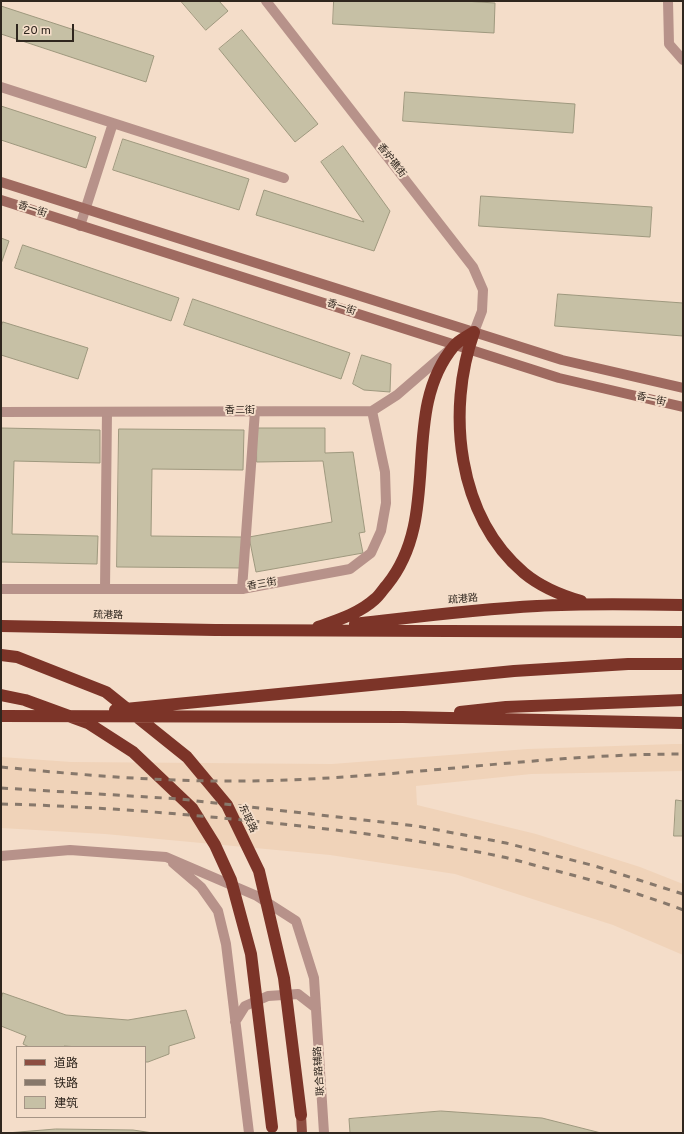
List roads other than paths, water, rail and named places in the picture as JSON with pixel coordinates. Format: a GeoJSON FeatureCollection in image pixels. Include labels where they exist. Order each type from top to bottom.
{"type":"FeatureCollection","features":[{"type":"Feature","properties":{"kind":"highway"},"geometry":{"type":"LineString","coordinates":[[308,630],[346,618],[376,599],[396,574],[408,548],[417,515],[426,411],[432,386],[439,369],[455,345],[474,332]]}},
{"type":"Feature","properties":{"kind":"highway"},"geometry":{"type":"LineString","coordinates":[[474,332],[468,349],[460,408],[459,432],[462,457],[468,484],[481,518],[500,548],[524,574],[554,593],[589,604]]}},
{"type":"Feature","properties":{"kind":"highway","name":"疏港路"},"geometry":{"type":"LineString","coordinates":[[1,626],[215,630],[308,630],[435,614],[537,606],[589,604],[683,605]]}},
{"type":"Feature","properties":{"kind":"highway"},"geometry":{"type":"LineString","coordinates":[[308,630],[683,632]]}},
{"type":"Feature","properties":{"kind":"highway","name":"东联路"},"geometry":{"type":"LineString","coordinates":[[1,655],[17,657],[106,692],[187,757],[227,805],[259,871],[284,978],[301,1115]]}},
{"type":"Feature","properties":{"kind":"highway"},"geometry":{"type":"LineString","coordinates":[[44,717],[514,671],[628,664],[683,664]]}},
{"type":"Feature","properties":{"kind":"highway"},"geometry":{"type":"LineString","coordinates":[[1,695],[25,700],[88,723],[133,752],[192,808],[215,845],[231,880],[251,954],[272,1130]]}},
{"type":"Feature","properties":{"kind":"highway"},"geometry":{"type":"LineString","coordinates":[[403,717],[506,707],[683,700]]}},
{"type":"Feature","properties":{"kind":"highway"},"geometry":{"type":"LineString","coordinates":[[1,716],[403,717],[683,723]]}},
{"type":"Feature","properties":{"kind":"main road"},"geometry":{"type":"LineString","coordinates":[[301,1115],[302,1133]]}},
{"type":"Feature","properties":{"kind":"street","name":"香炉礁街"},"geometry":{"type":"LineString","coordinates":[[266,1],[473,266],[483,290],[482,311],[474,332]]}},
{"type":"Feature","properties":{"kind":"street"},"geometry":{"type":"LineString","coordinates":[[668,1],[669,44],[683,60]]}},
{"type":"Feature","properties":{"kind":"street"},"geometry":{"type":"LineString","coordinates":[[1,87],[284,178]]}},
{"type":"Feature","properties":{"kind":"street"},"geometry":{"type":"LineString","coordinates":[[80,226],[113,124]]}},
{"type":"Feature","properties":{"kind":"street","name":"香一街"},"geometry":{"type":"LineString","coordinates":[[1,182],[562,360],[683,388]]}},
{"type":"Feature","properties":{"kind":"street","name":"香一街"},"geometry":{"type":"LineString","coordinates":[[1,200],[559,378],[683,408]]}},
{"type":"Feature","properties":{"kind":"street"},"geometry":{"type":"LineString","coordinates":[[372,411],[397,396],[455,345]]}},
{"type":"Feature","properties":{"kind":"street"},"geometry":{"type":"LineString","coordinates":[[242,589],[255,411]]}},
{"type":"Feature","properties":{"kind":"street","name":"香二街"},"geometry":{"type":"LineString","coordinates":[[1,412],[372,411]]}},
{"type":"Feature","properties":{"kind":"street","name":"香三街"},"geometry":{"type":"LineString","coordinates":[[1,589],[242,589],[350,569],[370,553],[381,531],[386,502],[385,472],[372,411]]}},
{"type":"Feature","properties":{"kind":"street"},"geometry":{"type":"LineString","coordinates":[[105,589],[107,412]]}},
{"type":"Feature","properties":{"kind":"street","name":"联合路辅路"},"geometry":{"type":"LineString","coordinates":[[1,856],[70,850],[166,857],[257,896],[296,921],[314,978],[324,1133]]}},
{"type":"Feature","properties":{"kind":"street"},"geometry":{"type":"LineString","coordinates":[[166,857],[201,887],[218,911],[226,944],[249,1133]]}},
{"type":"Feature","properties":{"kind":"street"},"geometry":{"type":"LineString","coordinates":[[235,1022],[245,1006],[268,996],[298,994],[316,1008]]}},
{"type":"Feature","properties":{"kind":"railway"},"geometry":{"type":"LineString","coordinates":[[1,767],[62,773],[183,780],[299,780],[573,758],[683,754]]}},
{"type":"Feature","properties":{"kind":"railway"},"geometry":{"type":"LineString","coordinates":[[1,788],[180,799],[417,826],[506,843],[595,866],[683,894]]}},
{"type":"Feature","properties":{"kind":"railway"},"geometry":{"type":"LineString","coordinates":[[1,804],[132,810],[322,828],[382,836],[473,851],[516,860],[589,879],[683,910]]}}]}
